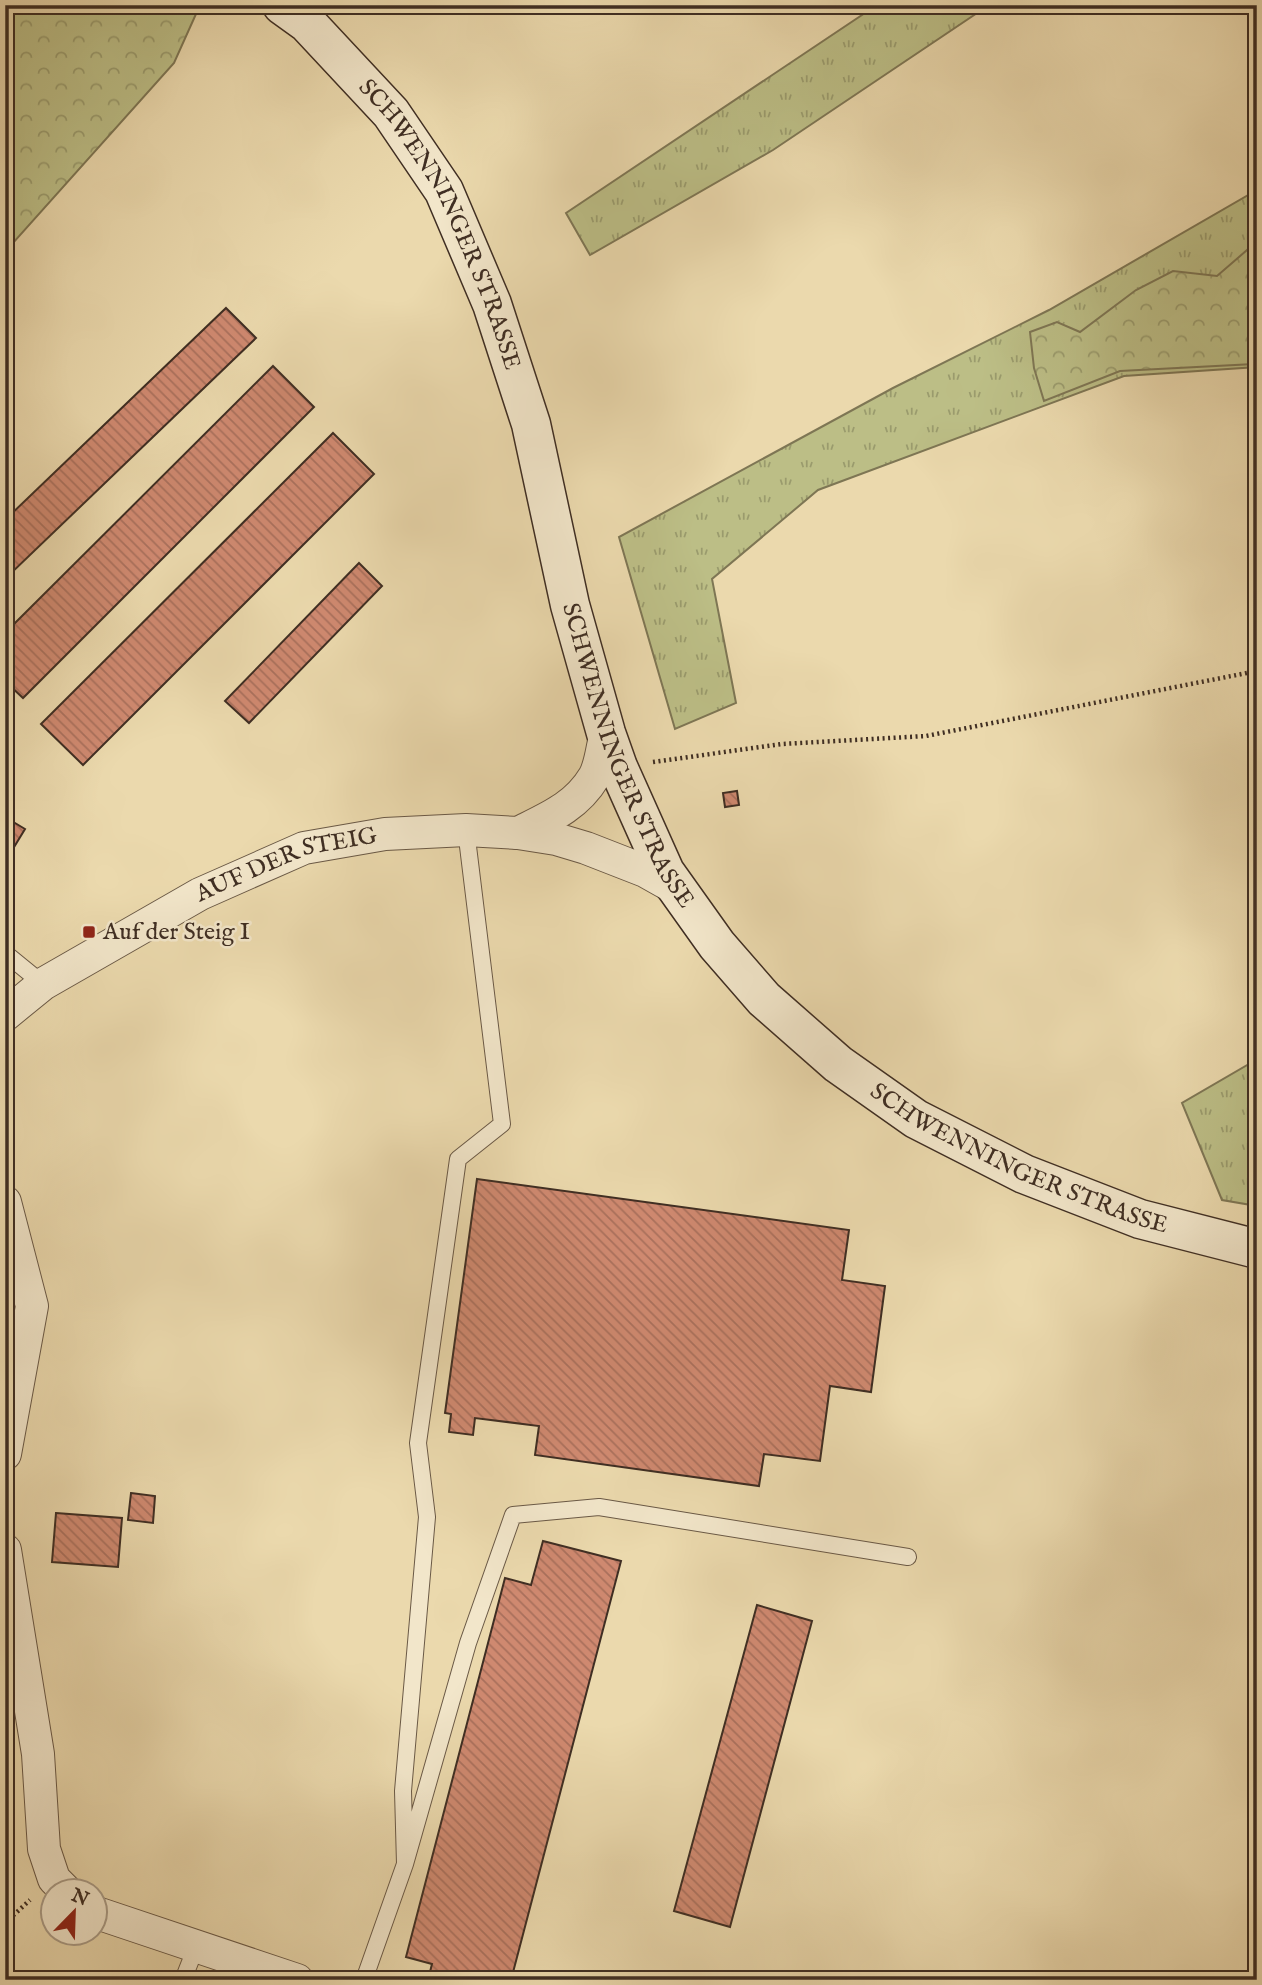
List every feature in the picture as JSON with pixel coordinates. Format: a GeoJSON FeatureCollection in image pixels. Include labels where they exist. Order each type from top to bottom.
{"type":"FeatureCollection","features":[{"type":"Feature","properties":{"kind":"main road","name":"SCHWENNINGER STRASSE"},"geometry":{"type":"LineString","coordinates":[[282,5],[307,23],[391,113],[444,191],[492,304],[531,424],[570,605],[612,750],[665,872],[717,945],[764,999],[838,1064],[916,1119],[1024,1174],[1127,1214],[1257,1249]]}},
{"type":"Feature","properties":{"kind":"street"},"geometry":{"type":"LineString","coordinates":[[519,833],[565,809],[577,798],[612,750]]}},
{"type":"Feature","properties":{"kind":"street","name":"AUF DER STEIG"},"geometry":{"type":"LineString","coordinates":[[5,1014],[43,984],[201,894],[304,848],[385,834],[466,830],[519,833],[556,839],[586,848],[645,871],[677,889]]}},
{"type":"Feature","properties":{"kind":"street"},"geometry":{"type":"LineString","coordinates":[[5,1202],[32,1306],[5,1454]]}},
{"type":"Feature","properties":{"kind":"street"},"geometry":{"type":"LineString","coordinates":[[5,1550],[38,1754],[44,1849],[53,1876]]}},
{"type":"Feature","properties":{"kind":"street"},"geometry":{"type":"LineString","coordinates":[[108,1917],[289,1978]]}},
{"type":"Feature","properties":{"kind":"lane"},"geometry":{"type":"LineString","coordinates":[[405,1864],[403,1791],[427,1517],[418,1443],[458,1158],[502,1124],[466,830]]}},
{"type":"Feature","properties":{"kind":"lane"},"geometry":{"type":"LineString","coordinates":[[5,953],[43,984]]}},
{"type":"Feature","properties":{"kind":"lane"},"geometry":{"type":"LineString","coordinates":[[364,1980],[405,1864],[468,1643],[513,1515],[599,1507],[908,1558]]}},
{"type":"Feature","properties":{"kind":"lane"},"geometry":{"type":"LineString","coordinates":[[183,1980],[196,1947]]}},
{"type":"Feature","properties":{"kind":"path"},"geometry":{"type":"LineString","coordinates":[[612,750],[926,736],[1257,671]]}},
{"type":"Feature","properties":{"kind":"green space"},"geometry":{"type":"Polygon","coordinates":[[[5,5],[174,5],[196,14],[174,63],[5,252],[5,5]]]}},
{"type":"Feature","properties":{"kind":"green space"},"geometry":{"type":"Polygon","coordinates":[[[877,5],[989,5],[773,150],[590,255],[566,213],[877,5]]]}},
{"type":"Feature","properties":{"kind":"green space"},"geometry":{"type":"Polygon","coordinates":[[[1257,190],[1257,367],[1124,376],[818,490],[712,579],[736,703],[675,729],[619,537],[893,388],[1049,310],[1257,190]]]}},
{"type":"Feature","properties":{"kind":"green space"},"geometry":{"type":"Polygon","coordinates":[[[1254,244],[1257,245],[1257,358],[1254,364],[1120,371],[1044,401],[1034,368],[1030,332],[1057,322],[1080,332],[1136,290],[1173,271],[1217,276],[1254,244]]]}},
{"type":"Feature","properties":{"kind":"green space"},"geometry":{"type":"Polygon","coordinates":[[[1257,1057],[1257,1206],[1222,1200],[1182,1103],[1257,1057]]]}},
{"type":"Feature","properties":{"kind":"building"},"geometry":{"type":"Polygon","coordinates":[[[226,308],[256,338],[5,579],[5,520],[226,308]]]}},
{"type":"Feature","properties":{"kind":"building"},"geometry":{"type":"Polygon","coordinates":[[[273,366],[314,407],[23,698],[5,681],[5,633],[273,366]]]}},
{"type":"Feature","properties":{"kind":"building"},"geometry":{"type":"Polygon","coordinates":[[[333,433],[374,474],[83,765],[41,724],[333,433]]]}},
{"type":"Feature","properties":{"kind":"building"},"geometry":{"type":"Polygon","coordinates":[[[359,563],[382,586],[249,723],[225,701],[359,563]]]}},
{"type":"Feature","properties":{"kind":"building"},"geometry":{"type":"Polygon","coordinates":[[[737,791],[739,805],[725,807],[723,793],[737,791]]]}},
{"type":"Feature","properties":{"kind":"building"},"geometry":{"type":"Polygon","coordinates":[[[5,817],[25,829],[5,862],[5,817]]]}},
{"type":"Feature","properties":{"kind":"building"},"geometry":{"type":"Polygon","coordinates":[[[477,1179],[849,1230],[842,1280],[885,1286],[871,1392],[830,1386],[820,1461],[764,1454],[759,1486],[535,1455],[539,1426],[475,1418],[473,1435],[449,1432],[451,1414],[445,1413],[477,1179]]]}},
{"type":"Feature","properties":{"kind":"building"},"geometry":{"type":"Polygon","coordinates":[[[131,1493],[155,1496],[153,1523],[128,1520],[131,1493]]]}},
{"type":"Feature","properties":{"kind":"building"},"geometry":{"type":"Polygon","coordinates":[[[56,1513],[122,1518],[118,1567],[52,1562],[56,1513]]]}},
{"type":"Feature","properties":{"kind":"building"},"geometry":{"type":"Polygon","coordinates":[[[543,1541],[621,1561],[511,1980],[428,1980],[432,1964],[406,1957],[505,1578],[531,1585],[543,1541]]]}},
{"type":"Feature","properties":{"kind":"building"},"geometry":{"type":"Polygon","coordinates":[[[757,1605],[812,1621],[730,1927],[674,1911],[757,1605]]]}},
{"type":"Feature","properties":{"kind":"place","name":"Auf der Steig I"},"geometry":{"type":"Point","coordinates":[89,932]}}]}
